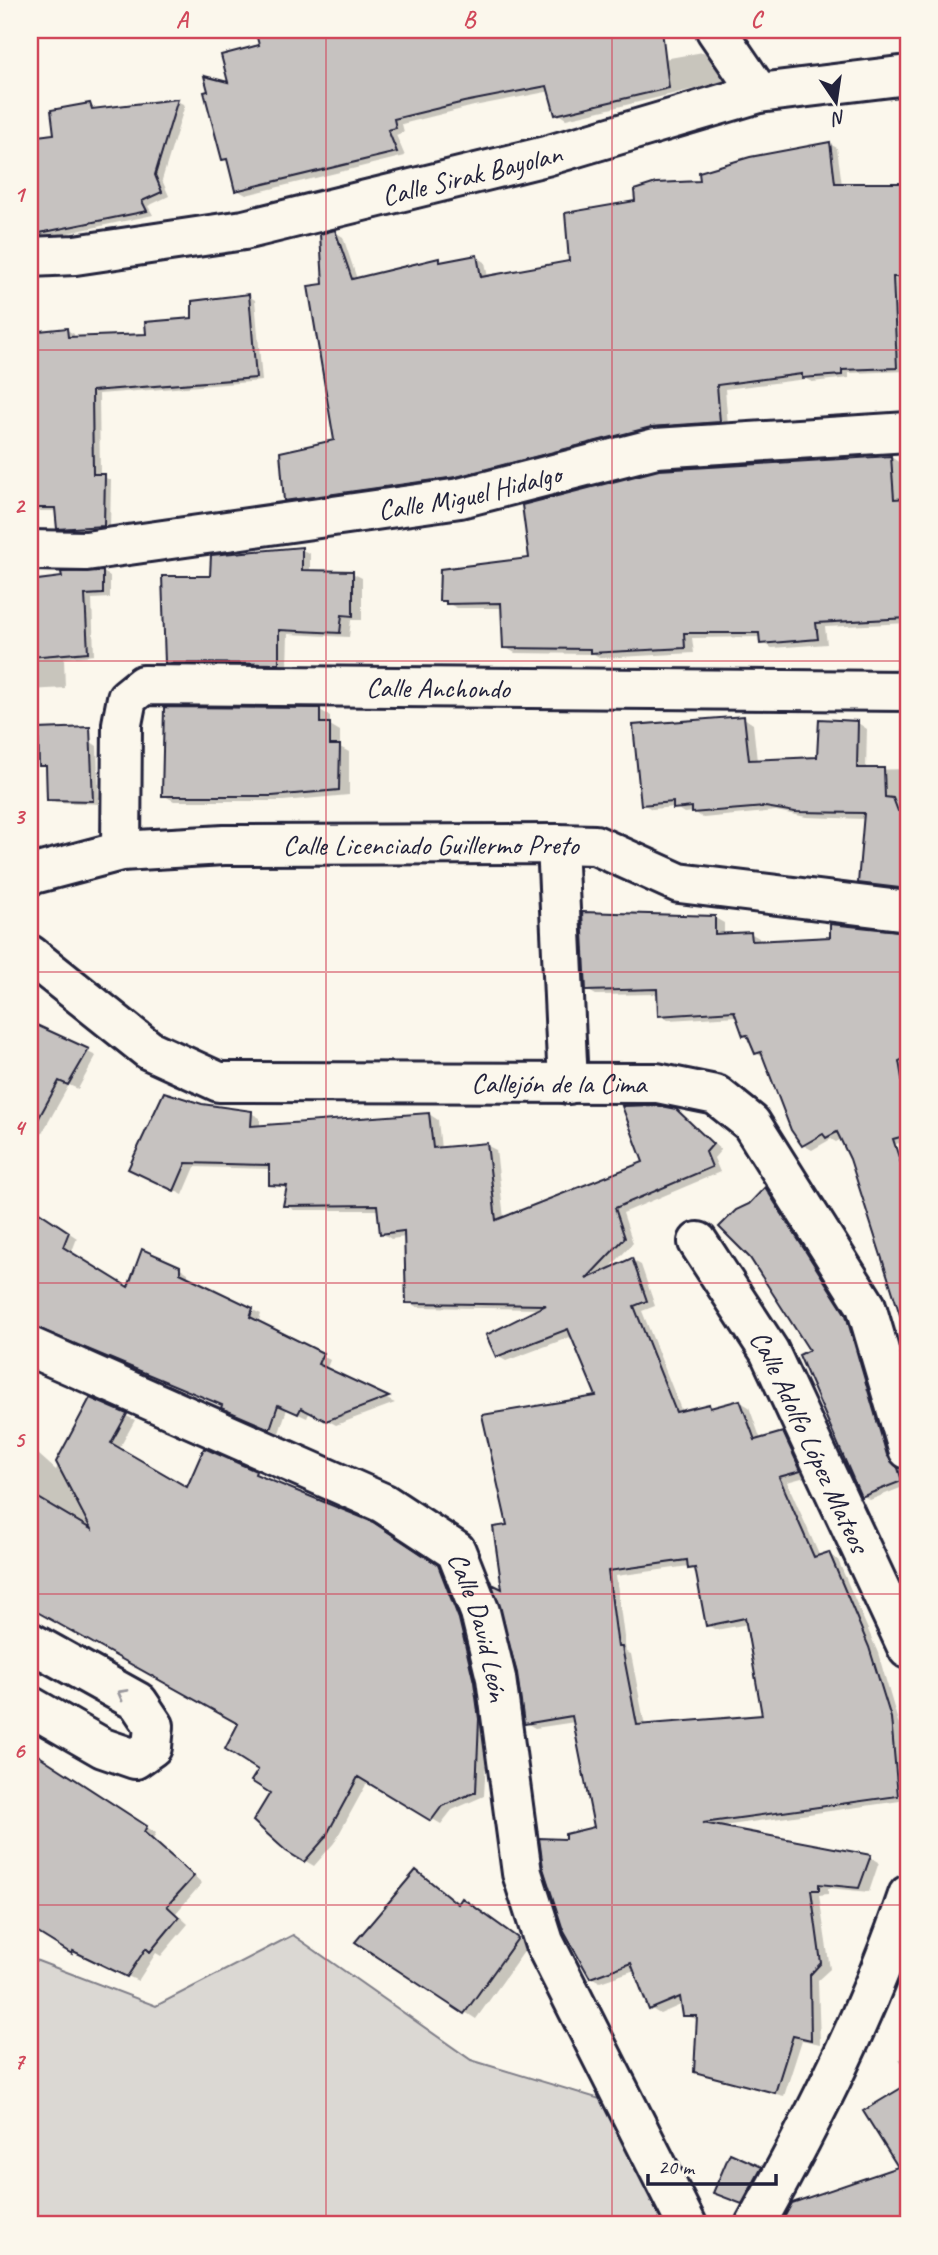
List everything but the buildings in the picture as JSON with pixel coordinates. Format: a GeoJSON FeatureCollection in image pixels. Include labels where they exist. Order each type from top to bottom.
{"type":"FeatureCollection","features":[{"type":"Feature","properties":{"kind":"street"},"geometry":{"type":"LineString","coordinates":[[716,30],[759,93]]}},
{"type":"Feature","properties":{"kind":"street","name":"Calle Sirak Bayolan"},"geometry":{"type":"LineString","coordinates":[[30,257],[75,255],[244,229],[545,156],[759,93],[908,75]]}},
{"type":"Feature","properties":{"kind":"street","name":"Calle Miguel Hidalgo"},"geometry":{"type":"LineString","coordinates":[[30,550],[86,551],[460,498],[656,448],[908,432]]}},
{"type":"Feature","properties":{"kind":"street","name":"Calle Anchondo"},"geometry":{"type":"LineString","coordinates":[[121,851],[122,724],[127,698],[143,685],[908,691]]}},
{"type":"Feature","properties":{"kind":"street"},"geometry":{"type":"LineString","coordinates":[[557,844],[568,1084]]}},
{"type":"Feature","properties":{"kind":"street","name":"Calle Licenciado Guillermo Preto"},"geometry":{"type":"LineString","coordinates":[[30,874],[121,851],[225,845],[595,845],[679,883],[908,911]]}},
{"type":"Feature","properties":{"kind":"street","name":"Callejón de la Cima"},"geometry":{"type":"LineString","coordinates":[[30,955],[149,1050],[219,1082],[657,1083],[716,1095],[751,1123],[866,1306],[908,1449]]}},
{"type":"Feature","properties":{"kind":"street","name":"Calle Adolfo López Mateos"},"geometry":{"type":"LineString","coordinates":[[698,1242],[769,1351],[908,1649]]}},
{"type":"Feature","properties":{"kind":"street","name":"Calle David León"},"geometry":{"type":"LineString","coordinates":[[30,1347],[383,1503],[456,1551],[480,1612],[496,1678],[522,1873],[532,1907],[550,1953],[687,2225]]}},
{"type":"Feature","properties":{"kind":"street"},"geometry":{"type":"LineString","coordinates":[[30,1643],[138,1702],[154,1726],[152,1748],[135,1759],[103,1748],[30,1706]]}},
{"type":"Feature","properties":{"kind":"street"},"geometry":{"type":"LineString","coordinates":[[755,2225],[810,2127],[890,1950],[908,1895]]}},
{"type":"Feature","properties":{"kind":"shaded area"},"geometry":{"type":"Polygon","coordinates":[[[293,1935],[471,2060],[630,2108],[673,2198],[658,2225],[30,2225],[30,1958],[156,2006],[293,1935]]]}}]}
